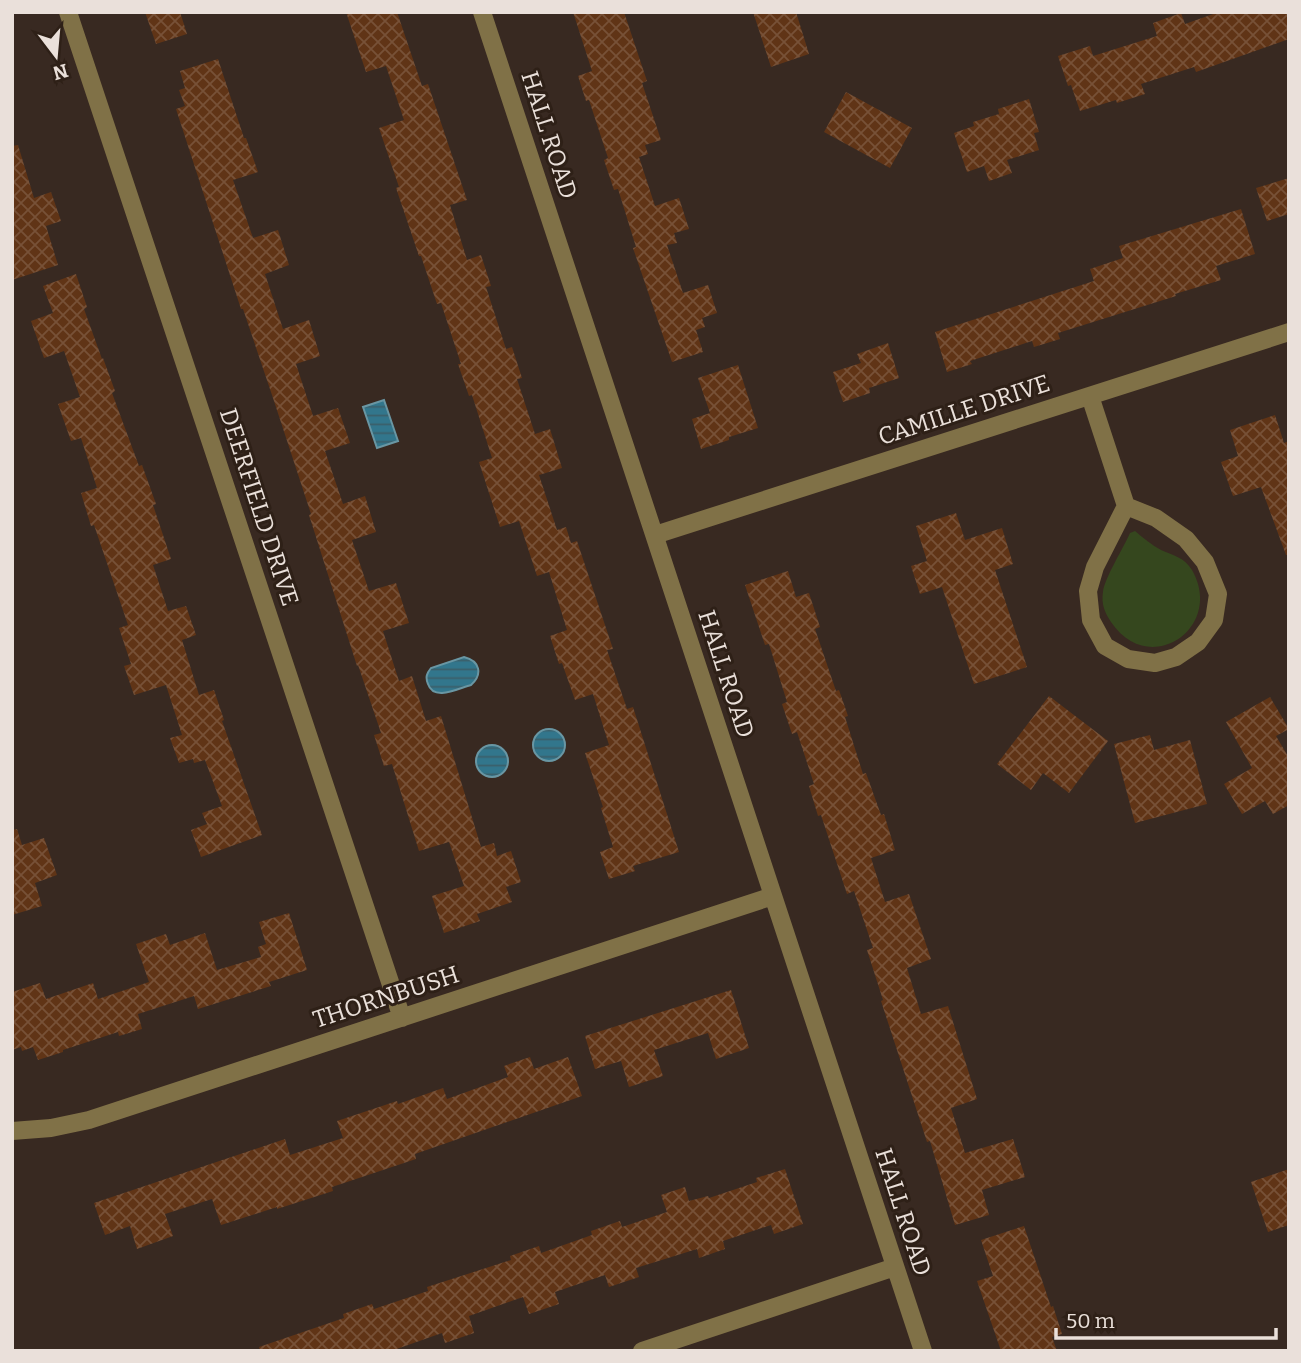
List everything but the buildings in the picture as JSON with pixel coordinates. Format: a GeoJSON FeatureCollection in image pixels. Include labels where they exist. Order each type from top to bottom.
{"type":"FeatureCollection","features":[{"type":"Feature","properties":{"kind":"street","name":"DEERFIELD DRIVE"},"geometry":{"type":"LineString","coordinates":[[68,12],[402,1018]]}},
{"type":"Feature","properties":{"kind":"street","name":"HALL ROAD"},"geometry":{"type":"LineString","coordinates":[[482,12],[923,1351]]}},
{"type":"Feature","properties":{"kind":"street","name":"CAMILLE DRIVE"},"geometry":{"type":"LineString","coordinates":[[655,535],[1289,332]]}},
{"type":"Feature","properties":{"kind":"street"},"geometry":{"type":"LineString","coordinates":[[1090,396],[1126,506],[1095,567],[1088,591],[1091,620],[1105,646],[1128,659],[1155,663],[1176,657],[1198,642],[1214,620],[1218,594],[1205,562],[1186,539],[1156,518],[1126,506]]}},
{"type":"Feature","properties":{"kind":"street","name":"THORNBUSH"},"geometry":{"type":"LineString","coordinates":[[12,1131],[51,1128],[89,1120],[773,895]]}},
{"type":"Feature","properties":{"kind":"street"},"geometry":{"type":"LineString","coordinates":[[642,1351],[895,1267]]}},
{"type":"Feature","properties":{"kind":"green space"},"geometry":{"type":"Polygon","coordinates":[[[1135,531],[1158,548],[1186,562],[1200,591],[1199,611],[1191,627],[1178,639],[1162,646],[1144,646],[1127,639],[1111,622],[1103,604],[1107,579],[1130,533],[1135,531]]]}},
{"type":"Feature","properties":{"kind":"water"},"geometry":{"type":"Polygon","coordinates":[[[384,400],[398,441],[377,448],[363,407],[384,400]]]}},
{"type":"Feature","properties":{"kind":"water"},"geometry":{"type":"Polygon","coordinates":[[[464,657],[474,662],[478,668],[477,677],[471,685],[441,693],[431,689],[427,677],[431,668],[464,657]]]}},
{"type":"Feature","properties":{"kind":"water"},"geometry":{"type":"Polygon","coordinates":[[[549,729],[560,734],[565,745],[560,756],[549,761],[538,756],[533,745],[538,734],[549,729]]]}},
{"type":"Feature","properties":{"kind":"water"},"geometry":{"type":"Polygon","coordinates":[[[492,745],[503,750],[508,761],[503,772],[492,777],[481,772],[476,761],[481,750],[492,745]]]}}]}
